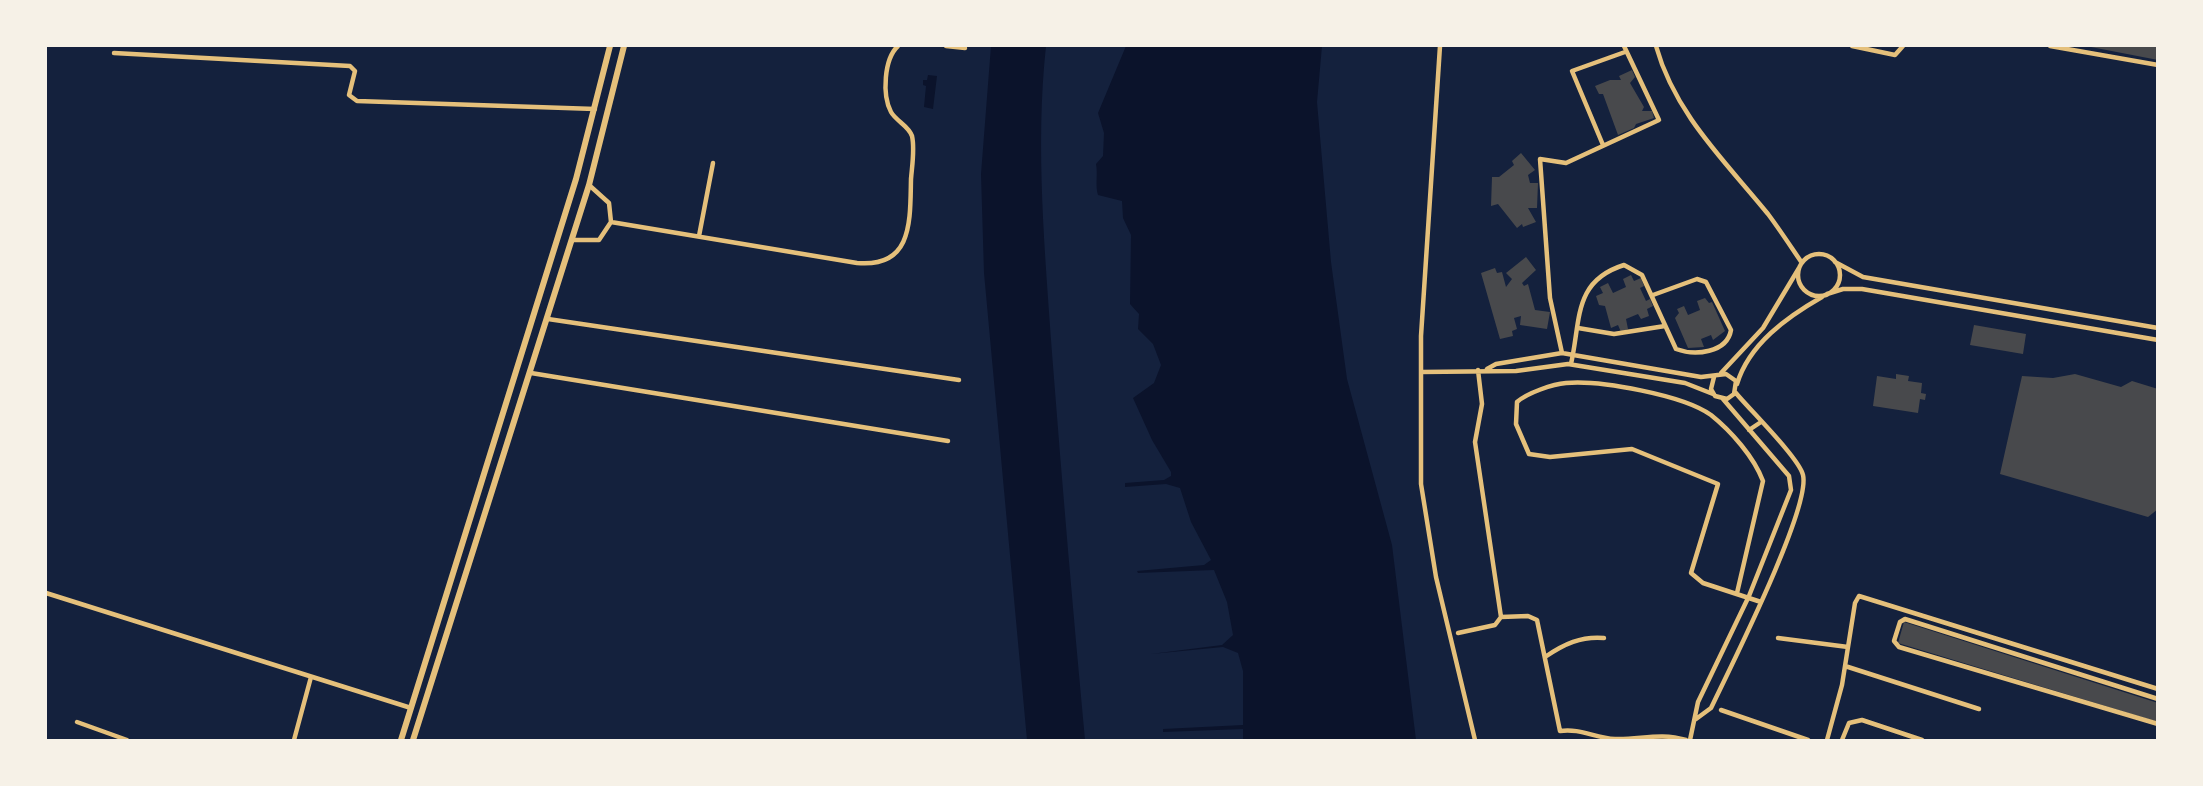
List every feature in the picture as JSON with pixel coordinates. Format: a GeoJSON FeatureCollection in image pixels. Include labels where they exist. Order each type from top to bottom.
{"type":"FeatureCollection","features":[{"type":"Feature","properties":{"kind":"main road"},"geometry":{"type":"LineString","coordinates":[[401,740],[534,318],[595,109],[610,46]]}},
{"type":"Feature","properties":{"kind":"main road"},"geometry":{"type":"LineString","coordinates":[[413,740],[589,185],[624,46]]}},
{"type":"Feature","properties":{"kind":"street"},"geometry":{"type":"LineString","coordinates":[[611,222],[857,263],[881,263],[892,258],[904,240],[909,221],[913,143],[909,130],[890,110],[886,96],[890,55],[898,46]]}},
{"type":"Feature","properties":{"kind":"street"},"geometry":{"type":"LineString","coordinates":[[946,46],[965,48]]}},
{"type":"Feature","properties":{"kind":"street"},"geometry":{"type":"LineString","coordinates":[[1440,46],[1421,372],[1421,484],[1436,577],[1475,740]]}},
{"type":"Feature","properties":{"kind":"street"},"geometry":{"type":"LineString","coordinates":[[1656,46],[1664,70],[1695,128],[1769,216],[1800,265],[1798,278],[1803,289],[1813,295],[1826,295],[1855,288],[2158,340]]}},
{"type":"Feature","properties":{"kind":"street"},"geometry":{"type":"LineString","coordinates":[[1852,46],[1895,55],[1903,46]]}},
{"type":"Feature","properties":{"kind":"street"},"geometry":{"type":"LineString","coordinates":[[2050,46],[2158,65]]}},
{"type":"Feature","properties":{"kind":"street"},"geometry":{"type":"LineString","coordinates":[[1562,353],[1550,298],[1540,159],[1566,163],[1659,120],[1625,49],[1572,71],[1603,145]]}},
{"type":"Feature","properties":{"kind":"street"},"geometry":{"type":"LineString","coordinates":[[114,53],[350,66],[355,71],[349,96],[357,101],[595,109]]}},
{"type":"Feature","properties":{"kind":"street"},"geometry":{"type":"LineString","coordinates":[[699,236],[713,163]]}},
{"type":"Feature","properties":{"kind":"street"},"geometry":{"type":"LineString","coordinates":[[572,240],[599,240],[611,222],[609,203],[589,185]]}},
{"type":"Feature","properties":{"kind":"street"},"geometry":{"type":"LineString","coordinates":[[1715,396],[1711,385],[1716,376],[1738,358],[1763,328],[1800,265],[1820,254],[1863,277],[2158,328]]}},
{"type":"Feature","properties":{"kind":"street"},"geometry":{"type":"LineString","coordinates":[[1723,399],[1735,393],[1744,366],[1758,347],[1785,322],[1826,295],[1839,281],[1840,271],[1835,262]]}},
{"type":"Feature","properties":{"kind":"street"},"geometry":{"type":"LineString","coordinates":[[1571,364],[1584,294],[1605,271],[1624,265],[1634,268],[1642,275],[1673,346],[1694,353],[1721,347],[1730,338],[1731,330],[1706,282],[1697,279],[1653,295]]}},
{"type":"Feature","properties":{"kind":"street"},"geometry":{"type":"LineString","coordinates":[[2021,317],[2023,305]]}},
{"type":"Feature","properties":{"kind":"street"},"geometry":{"type":"LineString","coordinates":[[548,319],[959,380]]}},
{"type":"Feature","properties":{"kind":"street"},"geometry":{"type":"LineString","coordinates":[[1578,328],[1614,334],[1665,326]]}},
{"type":"Feature","properties":{"kind":"street"},"geometry":{"type":"LineString","coordinates":[[1487,369],[1562,353],[1716,376],[1730,375],[1737,386]]}},
{"type":"Feature","properties":{"kind":"street"},"geometry":{"type":"LineString","coordinates":[[1421,372],[1487,369],[1517,371],[1571,364],[1685,383],[1723,399],[1791,482],[1790,497],[1749,596],[1698,702],[1688,740],[1661,734],[1615,739],[1577,730],[1560,731],[1537,620],[1528,616],[1501,617]]}},
{"type":"Feature","properties":{"kind":"street"},"geometry":{"type":"LineString","coordinates":[[1458,633],[1495,625],[1501,617],[1475,442],[1482,404],[1478,370]]}},
{"type":"Feature","properties":{"kind":"street"},"geometry":{"type":"LineString","coordinates":[[531,373],[948,441]]}},
{"type":"Feature","properties":{"kind":"street"},"geometry":{"type":"LineString","coordinates":[[1737,593],[1763,481],[1758,467],[1711,415],[1685,401],[1646,391],[1565,383],[1517,402],[1516,424],[1528,454],[1550,457],[1632,449],[1718,484],[1691,573],[1703,583],[1737,593],[1749,596],[1760,602]]}},
{"type":"Feature","properties":{"kind":"street"},"geometry":{"type":"LineString","coordinates":[[1695,720],[1710,708],[1760,602],[1793,526],[1804,484],[1796,462],[1735,393]]}},
{"type":"Feature","properties":{"kind":"street"},"geometry":{"type":"LineString","coordinates":[[1749,430],[1760,422]]}},
{"type":"Feature","properties":{"kind":"street"},"geometry":{"type":"LineString","coordinates":[[46,593],[411,708]]}},
{"type":"Feature","properties":{"kind":"street"},"geometry":{"type":"LineString","coordinates":[[1827,740],[1845,666],[1855,600],[1862,596],[2158,689]]}},
{"type":"Feature","properties":{"kind":"street"},"geometry":{"type":"LineString","coordinates":[[2158,699],[1905,619],[1900,622],[1895,641],[1899,647],[2158,724]]}},
{"type":"Feature","properties":{"kind":"street"},"geometry":{"type":"LineString","coordinates":[[1545,657],[1575,640],[1604,638]]}},
{"type":"Feature","properties":{"kind":"street"},"geometry":{"type":"LineString","coordinates":[[1777,638],[1848,647]]}},
{"type":"Feature","properties":{"kind":"street"},"geometry":{"type":"LineString","coordinates":[[1845,666],[1979,709]]}},
{"type":"Feature","properties":{"kind":"street"},"geometry":{"type":"LineString","coordinates":[[294,740],[310,677]]}},
{"type":"Feature","properties":{"kind":"street"},"geometry":{"type":"LineString","coordinates":[[1721,710],[1808,740]]}},
{"type":"Feature","properties":{"kind":"street"},"geometry":{"type":"LineString","coordinates":[[1842,740],[1846,727],[1855,720],[1922,740]]}},
{"type":"Feature","properties":{"kind":"street"},"geometry":{"type":"LineString","coordinates":[[77,722],[127,740]]}},
{"type":"Feature","properties":{"kind":"water"},"geometry":{"type":"Polygon","coordinates":[[[991,46],[1046,46],[1041,122],[1044,238],[1085,740],[1027,740],[984,273],[981,174],[991,46]]]}},
{"type":"Feature","properties":{"kind":"water"},"geometry":{"type":"Polygon","coordinates":[[[1126,46],[1322,46],[1317,102],[1331,262],[1347,379],[1392,545],[1416,740],[1243,740],[1243,729],[1163,732],[1163,729],[1243,725],[1243,671],[1238,653],[1223,647],[1151,654],[1222,645],[1233,635],[1227,602],[1214,570],[1137,571],[1204,565],[1211,560],[1191,522],[1180,488],[1166,484],[1125,487],[1125,483],[1164,480],[1171,476],[1133,398],[1154,383],[1161,365],[1153,344],[1138,329],[1139,314],[1130,304],[1131,235],[1123,218],[1122,201],[1098,195],[1097,188],[1096,164],[1103,156],[1104,133],[1098,113],[1126,46]]]}},
{"type":"Feature","properties":{"kind":"water"},"geometry":{"type":"Polygon","coordinates":[[[928,75],[937,76],[933,109],[924,107],[926,86],[923,85],[923,80],[927,80],[928,75]]]}},
{"type":"Feature","properties":{"kind":"building"},"geometry":{"type":"Polygon","coordinates":[[[2158,46],[2158,60],[2091,47],[2158,46]]]}},
{"type":"Feature","properties":{"kind":"building"},"geometry":{"type":"Polygon","coordinates":[[[1632,70],[1635,77],[1630,83],[1644,107],[1642,111],[1652,111],[1654,118],[1636,124],[1634,128],[1618,135],[1603,94],[1599,94],[1595,86],[1610,80],[1621,80],[1619,76],[1632,70]]]}},
{"type":"Feature","properties":{"kind":"building"},"geometry":{"type":"Polygon","coordinates":[[[1521,153],[1535,170],[1528,175],[1530,183],[1538,183],[1537,208],[1528,208],[1536,222],[1523,227],[1522,224],[1517,228],[1498,204],[1491,206],[1492,177],[1499,177],[1514,165],[1512,161],[1521,153]]]}},
{"type":"Feature","properties":{"kind":"building"},"geometry":{"type":"Polygon","coordinates":[[[1526,257],[1536,270],[1522,283],[1524,286],[1528,284],[1535,310],[1550,312],[1547,329],[1520,325],[1521,316],[1514,318],[1517,329],[1512,331],[1513,336],[1500,339],[1481,273],[1495,268],[1497,273],[1502,272],[1506,287],[1512,279],[1506,273],[1526,257]]]}},
{"type":"Feature","properties":{"kind":"building"},"geometry":{"type":"Polygon","coordinates":[[[1631,275],[1634,281],[1641,278],[1644,286],[1640,288],[1646,301],[1650,299],[1653,306],[1647,309],[1649,316],[1641,319],[1638,314],[1626,319],[1628,329],[1621,332],[1618,325],[1611,328],[1605,306],[1599,305],[1596,296],[1603,293],[1600,287],[1608,283],[1613,293],[1626,287],[1623,279],[1631,275]]]}},
{"type":"Feature","properties":{"kind":"building"},"geometry":{"type":"Polygon","coordinates":[[[1705,298],[1709,303],[1712,302],[1725,331],[1713,340],[1711,335],[1701,339],[1704,347],[1688,348],[1675,318],[1679,313],[1677,309],[1684,306],[1688,315],[1700,310],[1697,301],[1705,298]]]}},
{"type":"Feature","properties":{"kind":"building"},"geometry":{"type":"Polygon","coordinates":[[[1974,325],[2026,334],[2023,354],[1970,345],[1974,325]]]}},
{"type":"Feature","properties":{"kind":"building"},"geometry":{"type":"Polygon","coordinates":[[[1896,374],[1909,376],[1908,381],[1922,383],[1921,393],[1926,394],[1925,400],[1920,399],[1918,413],[1873,406],[1877,376],[1896,379],[1896,374]]]}},
{"type":"Feature","properties":{"kind":"building"},"geometry":{"type":"Polygon","coordinates":[[[2075,374],[2121,387],[2132,381],[2158,389],[2158,509],[2148,517],[2000,474],[2022,376],[2053,378],[2075,374]]]}},
{"type":"Feature","properties":{"kind":"building"},"geometry":{"type":"Polygon","coordinates":[[[1904,622],[2158,703],[2158,722],[1898,643],[1904,622]]]}}]}
